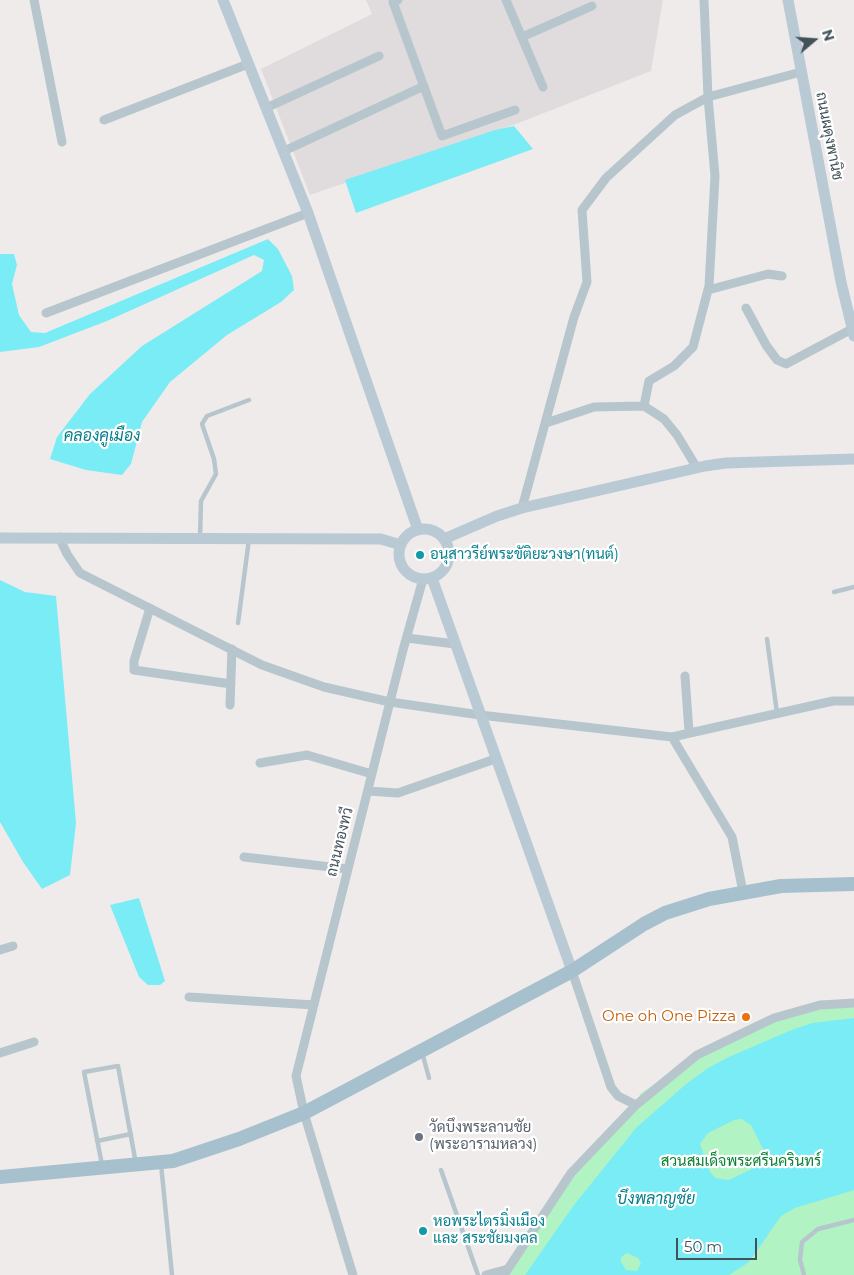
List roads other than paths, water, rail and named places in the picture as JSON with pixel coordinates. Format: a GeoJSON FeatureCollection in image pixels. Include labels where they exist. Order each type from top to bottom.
{"type":"FeatureCollection","features":[{"type":"Feature","properties":{"kind":"main road"},"geometry":{"type":"LineString","coordinates":[[0,1177],[173,1161],[239,1139],[304,1113],[572,971],[644,924],[665,913],[709,898],[781,886],[854,884]]}},
{"type":"Feature","properties":{"kind":"street"},"geometry":{"type":"LineString","coordinates":[[34,0],[62,142]]}},
{"type":"Feature","properties":{"kind":"street"},"geometry":{"type":"LineString","coordinates":[[223,0],[308,213],[418,530]]}},
{"type":"Feature","properties":{"kind":"street"},"geometry":{"type":"LineString","coordinates":[[398,0],[393,2],[442,136],[515,110]]}},
{"type":"Feature","properties":{"kind":"street"},"geometry":{"type":"LineString","coordinates":[[506,0],[543,87]]}},
{"type":"Feature","properties":{"kind":"street"},"geometry":{"type":"LineString","coordinates":[[644,406],[648,381],[674,366],[693,347],[708,290],[715,176],[708,96],[704,0]]}},
{"type":"Feature","properties":{"kind":"street","name":"ถนนผดุงพานิช"},"geometry":{"type":"LineString","coordinates":[[788,0],[853,333]]}},
{"type":"Feature","properties":{"kind":"street"},"geometry":{"type":"LineString","coordinates":[[522,37],[592,6]]}},
{"type":"Feature","properties":{"kind":"street"},"geometry":{"type":"LineString","coordinates":[[266,108],[379,56]]}},
{"type":"Feature","properties":{"kind":"street"},"geometry":{"type":"LineString","coordinates":[[104,120],[248,64]]}},
{"type":"Feature","properties":{"kind":"street"},"geometry":{"type":"LineString","coordinates":[[522,508],[574,317],[587,282],[582,210],[606,178],[675,115],[708,96],[801,72]]}},
{"type":"Feature","properties":{"kind":"street"},"geometry":{"type":"LineString","coordinates":[[284,152],[424,86]]}},
{"type":"Feature","properties":{"kind":"street"},"geometry":{"type":"LineString","coordinates":[[46,312],[308,213]]}},
{"type":"Feature","properties":{"kind":"street"},"geometry":{"type":"LineString","coordinates":[[708,290],[768,274],[782,276]]}},
{"type":"Feature","properties":{"kind":"street"},"geometry":{"type":"LineString","coordinates":[[746,308],[776,360],[786,364],[853,333]]}},
{"type":"Feature","properties":{"kind":"street"},"geometry":{"type":"LineString","coordinates":[[546,423],[594,407],[644,406],[664,419],[677,434],[697,468]]}},
{"type":"Feature","properties":{"kind":"street"},"geometry":{"type":"LineString","coordinates":[[444,539],[497,516],[522,508],[697,468],[726,463],[854,459]]}},
{"type":"Feature","properties":{"kind":"street"},"geometry":{"type":"LineString","coordinates":[[418,530],[435,531],[444,539],[449,550],[449,558],[444,569],[427,578],[408,573],[403,566],[399,553],[406,537],[418,530]]}},
{"type":"Feature","properties":{"kind":"street"},"geometry":{"type":"LineString","coordinates":[[58,537],[80,573],[262,665],[324,687],[390,702],[480,715],[672,737],[833,701],[854,701]]}},
{"type":"Feature","properties":{"kind":"street"},"geometry":{"type":"LineString","coordinates":[[0,538],[382,539],[401,545]]}},
{"type":"Feature","properties":{"kind":"street"},"geometry":{"type":"LineString","coordinates":[[427,578],[455,644],[611,1086],[618,1096],[636,1105]]}},
{"type":"Feature","properties":{"kind":"street","name":"ถนนทองทวี"},"geometry":{"type":"LineString","coordinates":[[353,1275],[304,1113],[296,1076],[390,702],[407,638],[427,578]]}},
{"type":"Feature","properties":{"kind":"street"},"geometry":{"type":"LineString","coordinates":[[150,608],[134,661],[134,670],[231,684]]}},
{"type":"Feature","properties":{"kind":"street"},"geometry":{"type":"LineString","coordinates":[[407,638],[455,644]]}},
{"type":"Feature","properties":{"kind":"street"},"geometry":{"type":"LineString","coordinates":[[230,705],[232,649]]}},
{"type":"Feature","properties":{"kind":"street"},"geometry":{"type":"LineString","coordinates":[[685,676],[689,732]]}},
{"type":"Feature","properties":{"kind":"street"},"geometry":{"type":"LineString","coordinates":[[672,737],[732,837],[743,892]]}},
{"type":"Feature","properties":{"kind":"street"},"geometry":{"type":"LineString","coordinates":[[260,763],[307,755],[372,774]]}},
{"type":"Feature","properties":{"kind":"street"},"geometry":{"type":"LineString","coordinates":[[368,791],[398,793],[496,759]]}},
{"type":"Feature","properties":{"kind":"street"},"geometry":{"type":"LineString","coordinates":[[244,856],[348,869]]}},
{"type":"Feature","properties":{"kind":"street"},"geometry":{"type":"LineString","coordinates":[[0,950],[13,946]]}},
{"type":"Feature","properties":{"kind":"street"},"geometry":{"type":"LineString","coordinates":[[190,997],[314,1005]]}},
{"type":"Feature","properties":{"kind":"street"},"geometry":{"type":"LineString","coordinates":[[486,1275],[506,1272],[571,1173],[636,1105],[697,1055],[774,1018],[820,1005],[854,1003]]}},
{"type":"Feature","properties":{"kind":"street"},"geometry":{"type":"LineString","coordinates":[[0,1053],[34,1042]]}},
{"type":"Feature","properties":{"kind":"lane"},"geometry":{"type":"LineString","coordinates":[[200,538],[201,501],[216,474],[214,459],[202,424],[207,416],[249,400]]}},
{"type":"Feature","properties":{"kind":"lane"},"geometry":{"type":"LineString","coordinates":[[238,623],[249,538]]}},
{"type":"Feature","properties":{"kind":"lane"},"geometry":{"type":"LineString","coordinates":[[834,592],[854,587]]}},
{"type":"Feature","properties":{"kind":"lane"},"geometry":{"type":"LineString","coordinates":[[767,639],[778,713]]}},
{"type":"Feature","properties":{"kind":"lane"},"geometry":{"type":"LineString","coordinates":[[422,1050],[429,1078]]}},
{"type":"Feature","properties":{"kind":"lane"},"geometry":{"type":"LineString","coordinates":[[102,1167],[84,1072],[118,1066],[136,1164]]}},
{"type":"Feature","properties":{"kind":"lane"},"geometry":{"type":"LineString","coordinates":[[97,1140],[131,1134]]}},
{"type":"Feature","properties":{"kind":"lane"},"geometry":{"type":"LineString","coordinates":[[161,1162],[172,1275]]}},
{"type":"Feature","properties":{"kind":"lane"},"geometry":{"type":"LineString","coordinates":[[441,1170],[478,1275]]}},
{"type":"Feature","properties":{"kind":"lane"},"geometry":{"type":"LineString","coordinates":[[804,1275],[800,1260],[802,1242],[818,1229],[854,1220]]}},
{"type":"Feature","properties":{"kind":"water"},"geometry":{"type":"Polygon","coordinates":[[[514,126],[533,149],[356,213],[345,180],[495,130],[514,126]]]}},
{"type":"Feature","properties":{"kind":"water","name":"คลองคูเมือง"},"geometry":{"type":"Polygon","coordinates":[[[268,239],[278,249],[292,276],[294,290],[281,302],[227,335],[170,382],[142,422],[131,464],[122,475],[86,470],[50,459],[57,437],[90,394],[142,346],[262,271],[264,260],[254,255],[107,321],[39,347],[0,352],[0,254],[14,254],[17,265],[12,284],[19,315],[31,332],[45,333],[268,239]]]}},
{"type":"Feature","properties":{"kind":"water"},"geometry":{"type":"Polygon","coordinates":[[[0,580],[25,592],[56,596],[76,823],[70,875],[42,889],[23,862],[0,822],[0,580]]]}},
{"type":"Feature","properties":{"kind":"water"},"geometry":{"type":"Polygon","coordinates":[[[139,898],[165,981],[160,985],[148,985],[139,977],[110,905],[139,898]]]}},
{"type":"Feature","properties":{"kind":"water","name":"บึงพลาญชัย"},"geometry":{"type":"Polygon","coordinates":[[[854,1018],[854,1190],[795,1208],[781,1216],[749,1262],[729,1275],[525,1275],[574,1205],[636,1128],[685,1085],[708,1068],[789,1031],[812,1023],[854,1018]],[[742,1119],[734,1120],[708,1133],[700,1144],[710,1172],[715,1178],[729,1180],[758,1166],[763,1158],[763,1149],[751,1125],[742,1119]],[[627,1253],[621,1257],[621,1262],[626,1270],[637,1271],[641,1263],[638,1258],[627,1253]]]}},
{"type":"Feature","properties":{"kind":"place","name":"อนุสาวรีย์พระขัติยะวงษา(ทนต์)"},"geometry":{"type":"Point","coordinates":[420,555]}},
{"type":"Feature","properties":{"kind":"place","name":"One oh One Pizza"},"geometry":{"type":"Point","coordinates":[746,1017]}},
{"type":"Feature","properties":{"kind":"place","name":"วัดบึงพระลานชัย (พระอารามหลวง)"},"geometry":{"type":"Point","coordinates":[419,1137]}},
{"type":"Feature","properties":{"kind":"place","name":"หอพระไตรมิ่งเมือง และ สระชัยมงคล"},"geometry":{"type":"Point","coordinates":[423,1231]}},
{"type":"Feature","properties":{"kind":"park label","name":"สวนสมเด็จพระศรีนครินทร์"},"geometry":{"type":"Point","coordinates":[741,1162]}}]}
